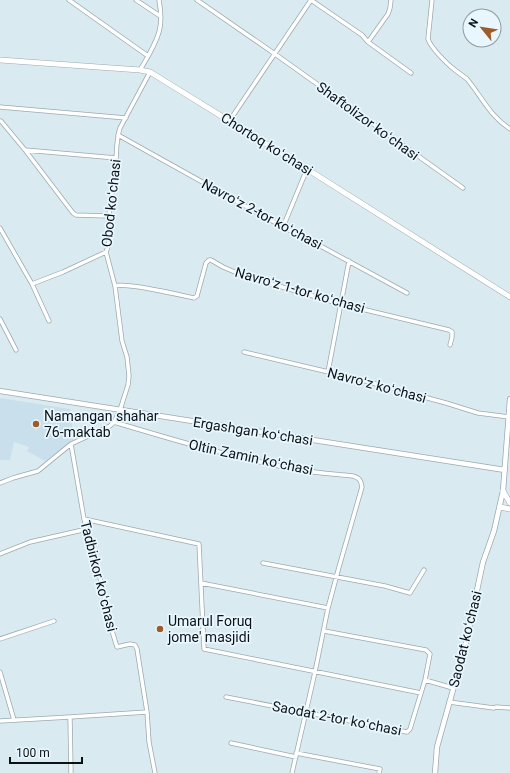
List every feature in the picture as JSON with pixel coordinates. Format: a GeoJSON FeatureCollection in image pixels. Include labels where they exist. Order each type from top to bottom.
{"type":"FeatureCollection","features":[{"type":"Feature","properties":{"kind":"main road","name":"Chortoq koʻchasi"},"geometry":{"type":"LineString","coordinates":[[0,60],[150,72],[308,168],[510,297]]}},
{"type":"Feature","properties":{"kind":"main road"},"geometry":{"type":"LineString","coordinates":[[503,491],[510,502]]}},
{"type":"Feature","properties":{"kind":"main road"},"geometry":{"type":"LineString","coordinates":[[500,507],[510,509]]}},
{"type":"Feature","properties":{"kind":"street"},"geometry":{"type":"LineString","coordinates":[[69,0],[148,56]]}},
{"type":"Feature","properties":{"kind":"street"},"geometry":{"type":"LineString","coordinates":[[136,0],[160,16]]}},
{"type":"Feature","properties":{"kind":"street"},"geometry":{"type":"LineString","coordinates":[[140,70],[156,42],[159,32],[159,0]]}},
{"type":"Feature","properties":{"kind":"street","name":"Shaftolizor koʻchasi"},"geometry":{"type":"LineString","coordinates":[[197,0],[462,188]]}},
{"type":"Feature","properties":{"kind":"street"},"geometry":{"type":"LineString","coordinates":[[230,120],[311,0],[362,35],[368,42],[411,73]]}},
{"type":"Feature","properties":{"kind":"street"},"geometry":{"type":"LineString","coordinates":[[368,42],[388,14],[391,0]]}},
{"type":"Feature","properties":{"kind":"street"},"geometry":{"type":"LineString","coordinates":[[432,0],[428,39],[430,43],[446,62],[466,78],[489,110],[510,129]]}},
{"type":"Feature","properties":{"kind":"street","name":"Obod koʻchasi"},"geometry":{"type":"LineString","coordinates":[[120,410],[128,385],[128,364],[122,341],[115,286],[106,252],[109,247],[110,237],[109,216],[115,174],[118,135],[120,128],[150,72]]}},
{"type":"Feature","properties":{"kind":"street"},"geometry":{"type":"LineString","coordinates":[[0,107],[126,118]]}},
{"type":"Feature","properties":{"kind":"street"},"geometry":{"type":"LineString","coordinates":[[0,120],[73,213],[76,215],[109,216]]}},
{"type":"Feature","properties":{"kind":"street","name":"Navroʻz 2-tor koʻchasi"},"geometry":{"type":"LineString","coordinates":[[118,135],[283,227],[407,293]]}},
{"type":"Feature","properties":{"kind":"street"},"geometry":{"type":"LineString","coordinates":[[25,150],[116,158]]}},
{"type":"Feature","properties":{"kind":"street"},"geometry":{"type":"LineString","coordinates":[[283,227],[308,168]]}},
{"type":"Feature","properties":{"kind":"street"},"geometry":{"type":"LineString","coordinates":[[0,228],[32,284],[48,321]]}},
{"type":"Feature","properties":{"kind":"street"},"geometry":{"type":"LineString","coordinates":[[32,284],[63,272],[106,252]]}},
{"type":"Feature","properties":{"kind":"street","name":"Navroʻz 1-tor koʻchasi"},"geometry":{"type":"LineString","coordinates":[[115,286],[140,287],[194,298],[197,296],[206,263],[209,260],[244,276],[341,304],[449,330],[452,332],[450,345]]}},
{"type":"Feature","properties":{"kind":"street"},"geometry":{"type":"LineString","coordinates":[[328,372],[349,261]]}},
{"type":"Feature","properties":{"kind":"street"},"geometry":{"type":"LineString","coordinates":[[0,319],[16,350]]}},
{"type":"Feature","properties":{"kind":"street","name":"Navroʻz koʻchasi"},"geometry":{"type":"LineString","coordinates":[[244,352],[354,378],[478,413],[509,417]]}},
{"type":"Feature","properties":{"kind":"street","name":"Ergashgan koʻchasi"},"geometry":{"type":"LineString","coordinates":[[0,392],[505,470]]}},
{"type":"Feature","properties":{"kind":"street","name":"Saodat koʻchasi"},"geometry":{"type":"LineString","coordinates":[[435,773],[438,747],[465,647],[483,562],[494,531],[500,507],[505,470],[510,399]]}},
{"type":"Feature","properties":{"kind":"street"},"geometry":{"type":"LineString","coordinates":[[0,483],[38,471],[71,444],[110,426],[114,422],[120,410]]}},
{"type":"Feature","properties":{"kind":"street","name":"Oltin Zamin koʻchasi"},"geometry":{"type":"LineString","coordinates":[[114,422],[250,460],[297,470],[357,477],[362,482],[362,487],[337,576]]}},
{"type":"Feature","properties":{"kind":"street","name":"Tadbirkor koʻchasi"},"geometry":{"type":"LineString","coordinates":[[71,444],[84,519],[112,631],[118,646],[130,644],[135,645],[137,649],[147,712],[149,742],[155,773]]}},
{"type":"Feature","properties":{"kind":"street"},"geometry":{"type":"LineString","coordinates":[[84,519],[199,544],[204,649],[420,693],[430,654],[426,650],[324,631]]}},
{"type":"Feature","properties":{"kind":"street"},"geometry":{"type":"LineString","coordinates":[[0,554],[30,542],[87,529]]}},
{"type":"Feature","properties":{"kind":"street"},"geometry":{"type":"LineString","coordinates":[[263,562],[385,586],[410,593],[424,570]]}},
{"type":"Feature","properties":{"kind":"street"},"geometry":{"type":"LineString","coordinates":[[292,773],[328,608],[337,576]]}},
{"type":"Feature","properties":{"kind":"street"},"geometry":{"type":"LineString","coordinates":[[201,583],[328,608]]}},
{"type":"Feature","properties":{"kind":"street"},"geometry":{"type":"LineString","coordinates":[[0,639],[54,621]]}},
{"type":"Feature","properties":{"kind":"street"},"geometry":{"type":"LineString","coordinates":[[0,673],[14,720]]}},
{"type":"Feature","properties":{"kind":"street"},"geometry":{"type":"LineString","coordinates":[[424,680],[454,688]]}},
{"type":"Feature","properties":{"kind":"street","name":"Saodat 2-tor koʻchasi"},"geometry":{"type":"LineString","coordinates":[[226,697],[407,732],[410,729],[420,693]]}},
{"type":"Feature","properties":{"kind":"street"},"geometry":{"type":"LineString","coordinates":[[449,702],[494,708],[510,708]]}},
{"type":"Feature","properties":{"kind":"street"},"geometry":{"type":"LineString","coordinates":[[0,721],[147,712]]}},
{"type":"Feature","properties":{"kind":"street"},"geometry":{"type":"LineString","coordinates":[[70,717],[71,773]]}},
{"type":"Feature","properties":{"kind":"street"},"geometry":{"type":"LineString","coordinates":[[231,743],[380,770],[379,773]]}},
{"type":"Feature","properties":{"kind":"shaded area","name":"Namangan shahar 76-maktab"},"geometry":{"type":"Polygon","coordinates":[[[0,398],[70,409],[74,440],[45,461],[27,451],[29,447],[14,442],[10,460],[0,460],[0,398]]]}},
{"type":"Feature","properties":{"kind":"place","name":"Namangan shahar 76-maktab"},"geometry":{"type":"Point","coordinates":[36,424]}},
{"type":"Feature","properties":{"kind":"place","name":"Umarul Foruq jome' masjidi"},"geometry":{"type":"Point","coordinates":[160,629]}}]}
